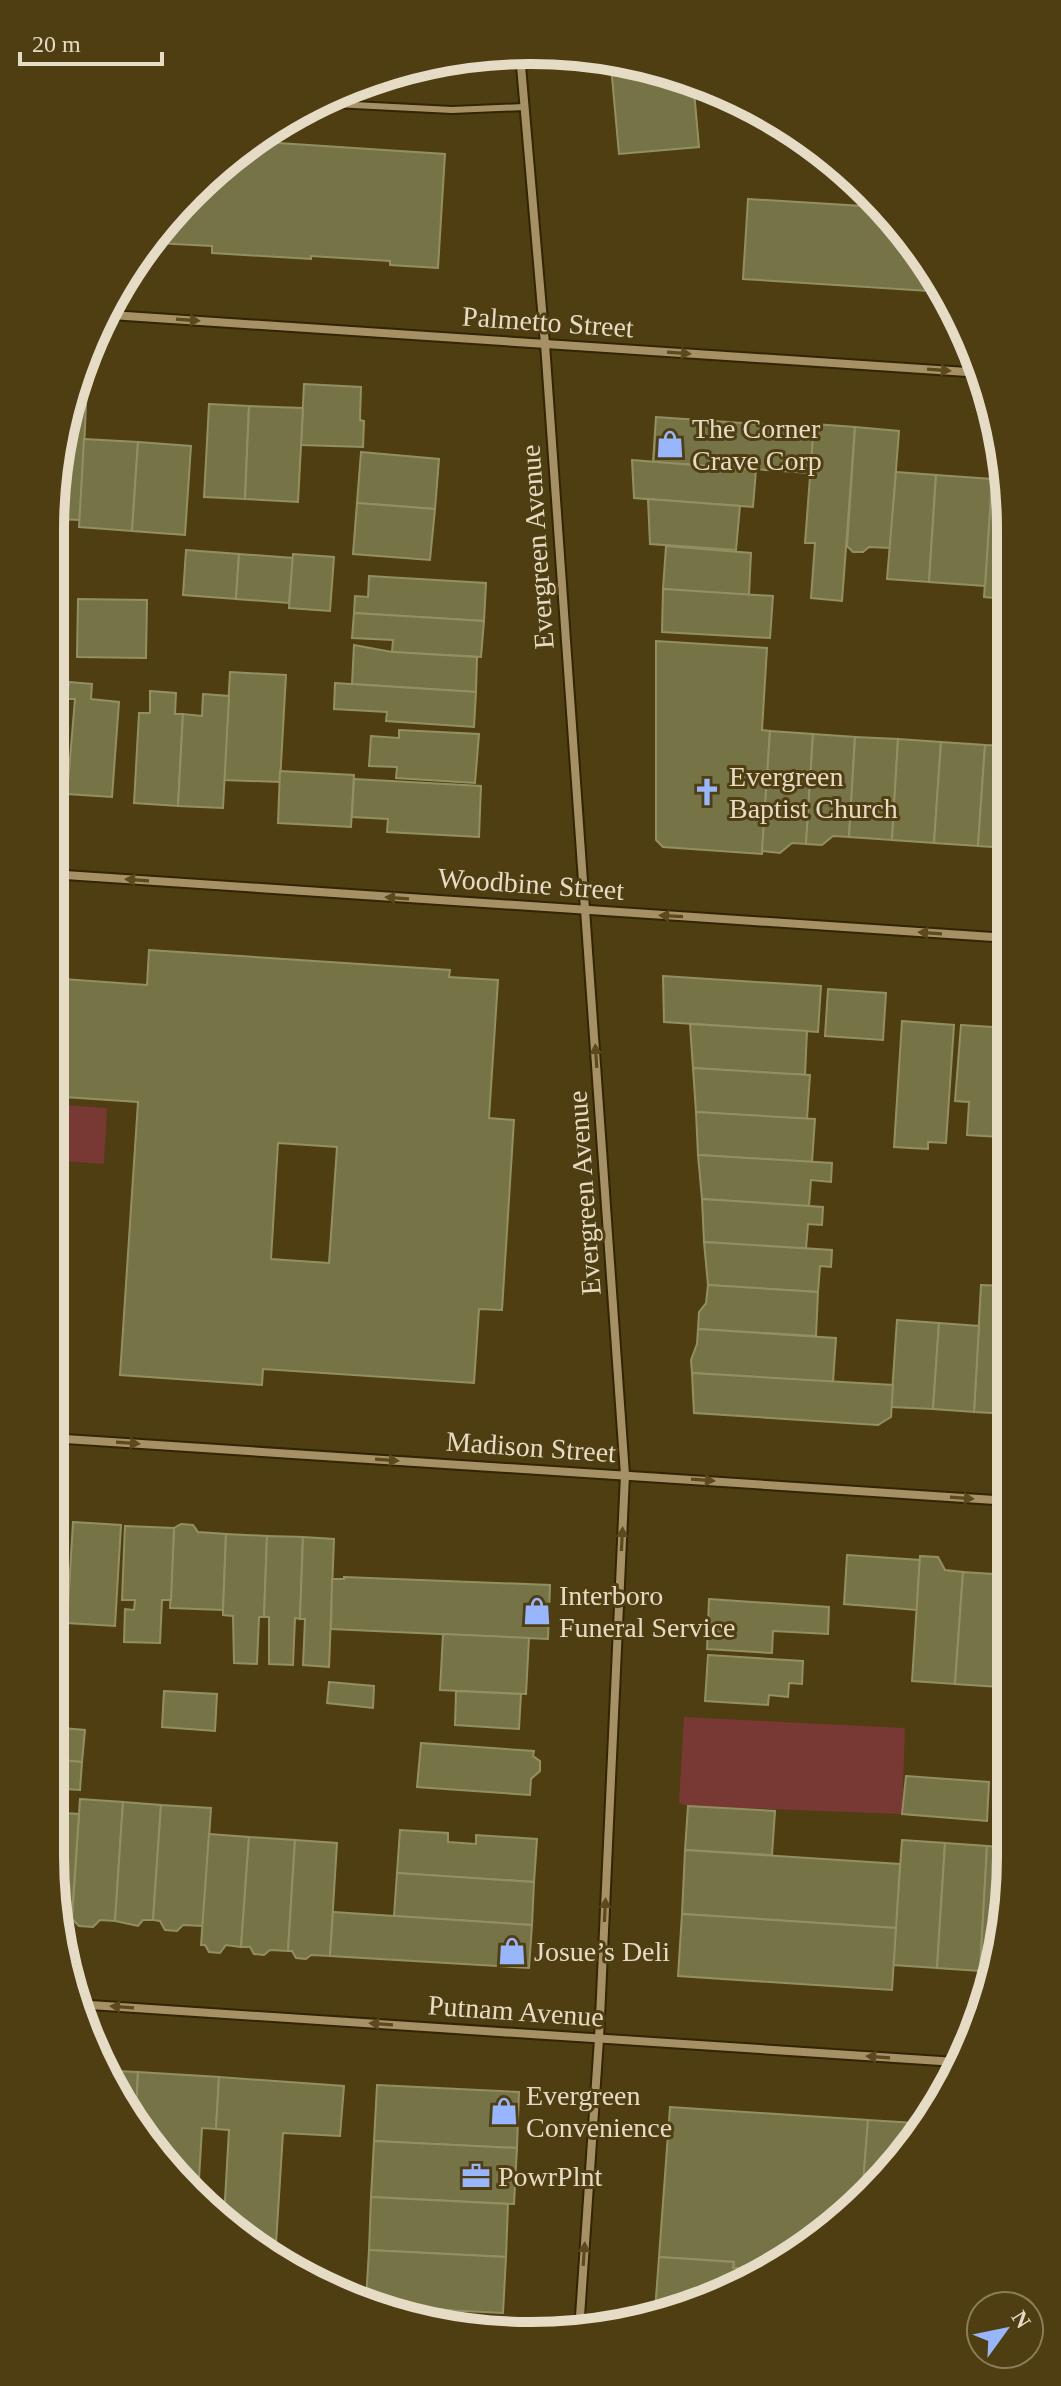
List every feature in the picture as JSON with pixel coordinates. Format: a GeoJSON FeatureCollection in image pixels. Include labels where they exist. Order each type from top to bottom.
{"type":"FeatureCollection","features":[{"type":"Feature","properties":{"kind":"street","name":"Evergreen Avenue"},"geometry":{"type":"LineString","coordinates":[[521,64],[545,344],[625,1475],[599,2039],[580,2319]]}},
{"type":"Feature","properties":{"kind":"street","name":"Palmetto Street"},"geometry":{"type":"LineString","coordinates":[[116,315],[969,372]]}},
{"type":"Feature","properties":{"kind":"street","name":"Woodbine Street"},"geometry":{"type":"LineString","coordinates":[[64,875],[997,937]]}},
{"type":"Feature","properties":{"kind":"street","name":"Madison Street"},"geometry":{"type":"LineString","coordinates":[[64,1439],[997,1500]]}},
{"type":"Feature","properties":{"kind":"street","name":"Putnam Avenue"},"geometry":{"type":"LineString","coordinates":[[89,2005],[949,2062]]}},
{"type":"Feature","properties":{"kind":"lane"},"geometry":{"type":"LineString","coordinates":[[342,104],[452,110],[524,107]]}},
{"type":"Feature","properties":{"kind":"shaded area"},"geometry":{"type":"Polygon","coordinates":[[[64,1105],[107,1108],[104,1164],[64,1161],[64,1105]]]}},
{"type":"Feature","properties":{"kind":"shaded area"},"geometry":{"type":"Polygon","coordinates":[[[684,1717],[905,1728],[902,1814],[688,1806],[679,1803],[684,1717]]]}},
{"type":"Feature","properties":{"kind":"building"},"geometry":{"type":"Polygon","coordinates":[[[611,71],[694,94],[699,147],[619,154],[611,71]]]}},
{"type":"Feature","properties":{"kind":"building"},"geometry":{"type":"Polygon","coordinates":[[[272,143],[445,154],[438,268],[390,265],[390,261],[212,253],[212,246],[163,243],[223,180],[272,143]]]}},
{"type":"Feature","properties":{"kind":"building"},"geometry":{"type":"Polygon","coordinates":[[[748,199],[865,206],[901,247],[931,291],[743,279],[748,199]]]}},
{"type":"Feature","properties":{"kind":"building"},"geometry":{"type":"Polygon","coordinates":[[[304,384],[361,387],[363,447],[301,445],[304,384]]]}},
{"type":"Feature","properties":{"kind":"building"},"geometry":{"type":"Polygon","coordinates":[[[87,388],[81,520],[64,519],[65,500],[73,439],[87,388]]]}},
{"type":"Feature","properties":{"kind":"building"},"geometry":{"type":"Polygon","coordinates":[[[209,404],[249,406],[245,499],[204,497],[209,404]]]}},
{"type":"Feature","properties":{"kind":"building"},"geometry":{"type":"Polygon","coordinates":[[[249,406],[303,408],[298,502],[245,499],[249,406]]]}},
{"type":"Feature","properties":{"kind":"building"},"geometry":{"type":"Polygon","coordinates":[[[656,417],[814,428],[810,473],[653,462],[656,417]]]}},
{"type":"Feature","properties":{"kind":"building"},"geometry":{"type":"Polygon","coordinates":[[[814,424],[855,427],[842,601],[811,598],[815,543],[805,543],[814,424]]]}},
{"type":"Feature","properties":{"kind":"building"},"geometry":{"type":"Polygon","coordinates":[[[855,427],[899,431],[890,548],[869,547],[863,552],[853,552],[847,546],[855,427]]]}},
{"type":"Feature","properties":{"kind":"building"},"geometry":{"type":"Polygon","coordinates":[[[84,439],[138,442],[132,531],[79,527],[84,439]]]}},
{"type":"Feature","properties":{"kind":"building"},"geometry":{"type":"Polygon","coordinates":[[[138,442],[191,446],[185,535],[132,531],[138,442]]]}},
{"type":"Feature","properties":{"kind":"building"},"geometry":{"type":"Polygon","coordinates":[[[361,452],[439,459],[435,509],[357,503],[361,452]]]}},
{"type":"Feature","properties":{"kind":"building"},"geometry":{"type":"Polygon","coordinates":[[[632,460],[756,470],[753,507],[634,498],[632,460]]]}},
{"type":"Feature","properties":{"kind":"building"},"geometry":{"type":"Polygon","coordinates":[[[993,469],[997,598],[984,597],[993,469]]]}},
{"type":"Feature","properties":{"kind":"building"},"geometry":{"type":"Polygon","coordinates":[[[896,472],[936,475],[929,582],[887,579],[896,472]]]}},
{"type":"Feature","properties":{"kind":"building"},"geometry":{"type":"Polygon","coordinates":[[[936,475],[992,479],[985,586],[929,582],[936,475]]]}},
{"type":"Feature","properties":{"kind":"building"},"geometry":{"type":"Polygon","coordinates":[[[648,499],[740,506],[736,550],[650,544],[648,499]]]}},
{"type":"Feature","properties":{"kind":"building"},"geometry":{"type":"Polygon","coordinates":[[[357,503],[435,509],[430,560],[353,554],[357,503]]]}},
{"type":"Feature","properties":{"kind":"building"},"geometry":{"type":"Polygon","coordinates":[[[666,546],[751,553],[749,595],[663,589],[666,546]]]}},
{"type":"Feature","properties":{"kind":"building"},"geometry":{"type":"Polygon","coordinates":[[[186,550],[239,554],[236,599],[183,595],[186,550]]]}},
{"type":"Feature","properties":{"kind":"building"},"geometry":{"type":"Polygon","coordinates":[[[239,554],[293,558],[289,603],[236,599],[239,554]]]}},
{"type":"Feature","properties":{"kind":"building"},"geometry":{"type":"Polygon","coordinates":[[[293,554],[334,557],[330,611],[289,608],[293,554]]]}},
{"type":"Feature","properties":{"kind":"building"},"geometry":{"type":"Polygon","coordinates":[[[369,576],[486,583],[484,621],[354,613],[355,596],[368,597],[369,576]]]}},
{"type":"Feature","properties":{"kind":"building"},"geometry":{"type":"Polygon","coordinates":[[[663,589],[773,596],[770,638],[662,632],[663,589]]]}},
{"type":"Feature","properties":{"kind":"building"},"geometry":{"type":"Polygon","coordinates":[[[78,599],[147,600],[146,658],[77,657],[78,599]]]}},
{"type":"Feature","properties":{"kind":"building"},"geometry":{"type":"Polygon","coordinates":[[[354,613],[484,621],[481,657],[392,652],[393,640],[352,638],[354,613]]]}},
{"type":"Feature","properties":{"kind":"building"},"geometry":{"type":"Polygon","coordinates":[[[656,641],[767,648],[762,730],[770,731],[762,854],[663,847],[656,840],[656,641]]]}},
{"type":"Feature","properties":{"kind":"building"},"geometry":{"type":"Polygon","coordinates":[[[354,645],[392,652],[477,657],[476,692],[352,684],[354,645]]]}},
{"type":"Feature","properties":{"kind":"building"},"geometry":{"type":"Polygon","coordinates":[[[230,672],[286,675],[280,782],[224,780],[230,672]]]}},
{"type":"Feature","properties":{"kind":"building"},"geometry":{"type":"Polygon","coordinates":[[[69,682],[92,684],[91,699],[119,702],[112,797],[67,794],[75,699],[67,699],[69,682]]]}},
{"type":"Feature","properties":{"kind":"building"},"geometry":{"type":"Polygon","coordinates":[[[335,683],[476,692],[474,727],[386,721],[387,712],[334,709],[335,683]]]}},
{"type":"Feature","properties":{"kind":"building"},"geometry":{"type":"Polygon","coordinates":[[[150,691],[176,693],[175,714],[183,714],[178,806],[134,803],[139,713],[150,713],[150,691]]]}},
{"type":"Feature","properties":{"kind":"building"},"geometry":{"type":"Polygon","coordinates":[[[203,694],[229,696],[223,808],[178,806],[183,714],[202,716],[203,694]]]}},
{"type":"Feature","properties":{"kind":"building"},"geometry":{"type":"Polygon","coordinates":[[[399,730],[479,734],[475,783],[396,778],[397,767],[369,766],[371,736],[399,738],[399,730]]]}},
{"type":"Feature","properties":{"kind":"building"},"geometry":{"type":"Polygon","coordinates":[[[770,731],[813,734],[806,844],[792,843],[780,853],[762,851],[770,731]]]}},
{"type":"Feature","properties":{"kind":"building"},"geometry":{"type":"Polygon","coordinates":[[[813,734],[855,737],[849,837],[833,836],[822,845],[806,844],[813,734]]]}},
{"type":"Feature","properties":{"kind":"building"},"geometry":{"type":"Polygon","coordinates":[[[855,737],[898,739],[892,840],[849,837],[855,737]]]}},
{"type":"Feature","properties":{"kind":"building"},"geometry":{"type":"Polygon","coordinates":[[[898,739],[941,742],[934,843],[892,840],[898,739]]]}},
{"type":"Feature","properties":{"kind":"building"},"geometry":{"type":"Polygon","coordinates":[[[941,742],[985,745],[978,846],[934,843],[941,742]]]}},
{"type":"Feature","properties":{"kind":"building"},"geometry":{"type":"Polygon","coordinates":[[[985,745],[997,746],[997,847],[978,846],[985,745]]]}},
{"type":"Feature","properties":{"kind":"building"},"geometry":{"type":"Polygon","coordinates":[[[280,771],[354,775],[351,827],[278,823],[280,771]]]}},
{"type":"Feature","properties":{"kind":"building"},"geometry":{"type":"Polygon","coordinates":[[[354,779],[481,786],[479,837],[387,832],[388,819],[352,817],[354,779]]]}},
{"type":"Feature","properties":{"kind":"building"},"geometry":{"type":"Polygon","coordinates":[[[149,950],[450,970],[449,977],[498,980],[489,1118],[514,1120],[502,1310],[479,1309],[474,1383],[263,1369],[262,1385],[120,1375],[138,1102],[64,1097],[64,979],[147,985],[149,950]],[[278,1143],[271,1259],[329,1263],[337,1147],[278,1143]]]}},
{"type":"Feature","properties":{"kind":"building"},"geometry":{"type":"Polygon","coordinates":[[[663,976],[821,986],[818,1032],[664,1022],[663,976]]]}},
{"type":"Feature","properties":{"kind":"building"},"geometry":{"type":"Polygon","coordinates":[[[828,989],[886,993],[883,1040],[825,1036],[828,989]]]}},
{"type":"Feature","properties":{"kind":"building"},"geometry":{"type":"Polygon","coordinates":[[[902,1021],[954,1025],[946,1143],[928,1142],[928,1149],[894,1147],[902,1021]]]}},
{"type":"Feature","properties":{"kind":"building"},"geometry":{"type":"Polygon","coordinates":[[[690,1024],[807,1031],[805,1075],[693,1068],[690,1024]]]}},
{"type":"Feature","properties":{"kind":"building"},"geometry":{"type":"Polygon","coordinates":[[[961,1025],[997,1027],[997,1137],[967,1135],[969,1102],[955,1101],[961,1025]]]}},
{"type":"Feature","properties":{"kind":"building"},"geometry":{"type":"Polygon","coordinates":[[[693,1068],[810,1075],[807,1119],[696,1112],[693,1068]]]}},
{"type":"Feature","properties":{"kind":"building"},"geometry":{"type":"Polygon","coordinates":[[[696,1112],[815,1119],[812,1162],[698,1155],[696,1112]]]}},
{"type":"Feature","properties":{"kind":"building"},"geometry":{"type":"Polygon","coordinates":[[[698,1155],[832,1163],[831,1182],[811,1180],[809,1206],[702,1199],[698,1155]]]}},
{"type":"Feature","properties":{"kind":"building"},"geometry":{"type":"Polygon","coordinates":[[[702,1199],[823,1207],[822,1225],[808,1224],[806,1249],[704,1242],[702,1199]]]}},
{"type":"Feature","properties":{"kind":"building"},"geometry":{"type":"Polygon","coordinates":[[[704,1242],[832,1250],[831,1267],[820,1266],[818,1292],[708,1285],[704,1242]]]}},
{"type":"Feature","properties":{"kind":"building"},"geometry":{"type":"Polygon","coordinates":[[[708,1285],[818,1292],[816,1336],[698,1329],[699,1312],[706,1303],[708,1285]]]}},
{"type":"Feature","properties":{"kind":"building"},"geometry":{"type":"Polygon","coordinates":[[[981,1285],[997,1286],[997,1413],[974,1412],[981,1285]]]}},
{"type":"Feature","properties":{"kind":"building"},"geometry":{"type":"Polygon","coordinates":[[[897,1320],[939,1323],[933,1409],[891,1407],[897,1320]]]}},
{"type":"Feature","properties":{"kind":"building"},"geometry":{"type":"Polygon","coordinates":[[[939,1323],[979,1326],[974,1412],[933,1409],[939,1323]]]}},
{"type":"Feature","properties":{"kind":"building"},"geometry":{"type":"Polygon","coordinates":[[[698,1329],[836,1338],[833,1382],[692,1373],[691,1360],[698,1329]]]}},
{"type":"Feature","properties":{"kind":"building"},"geometry":{"type":"Polygon","coordinates":[[[692,1373],[893,1385],[891,1417],[878,1425],[694,1413],[692,1373]]]}},
{"type":"Feature","properties":{"kind":"building"},"geometry":{"type":"Polygon","coordinates":[[[73,1522],[121,1525],[115,1626],[67,1623],[73,1522]]]}},
{"type":"Feature","properties":{"kind":"building"},"geometry":{"type":"Polygon","coordinates":[[[181,1524],[193,1525],[198,1532],[226,1534],[223,1610],[170,1608],[174,1528],[181,1524]]]}},
{"type":"Feature","properties":{"kind":"building"},"geometry":{"type":"Polygon","coordinates":[[[125,1526],[174,1528],[171,1600],[162,1600],[160,1643],[124,1642],[125,1609],[134,1610],[135,1600],[122,1600],[125,1526]]]}},
{"type":"Feature","properties":{"kind":"building"},"geometry":{"type":"Polygon","coordinates":[[[226,1534],[267,1536],[264,1617],[259,1617],[257,1664],[234,1663],[233,1616],[223,1615],[226,1534]]]}},
{"type":"Feature","properties":{"kind":"building"},"geometry":{"type":"Polygon","coordinates":[[[267,1536],[303,1537],[300,1619],[295,1618],[293,1665],[269,1664],[269,1617],[264,1617],[267,1536]]]}},
{"type":"Feature","properties":{"kind":"building"},"geometry":{"type":"Polygon","coordinates":[[[303,1537],[334,1539],[329,1667],[303,1665],[305,1619],[300,1619],[303,1537]]]}},
{"type":"Feature","properties":{"kind":"building"},"geometry":{"type":"Polygon","coordinates":[[[847,1555],[920,1560],[917,1610],[844,1604],[847,1555]]]}},
{"type":"Feature","properties":{"kind":"building"},"geometry":{"type":"Polygon","coordinates":[[[920,1556],[938,1557],[945,1570],[963,1572],[955,1684],[912,1681],[920,1556]]]}},
{"type":"Feature","properties":{"kind":"building"},"geometry":{"type":"Polygon","coordinates":[[[963,1572],[997,1574],[997,1687],[955,1684],[963,1572]]]}},
{"type":"Feature","properties":{"kind":"building"},"geometry":{"type":"Polygon","coordinates":[[[332,1579],[550,1585],[548,1639],[331,1629],[332,1579]]]}},
{"type":"Feature","properties":{"kind":"building"},"geometry":{"type":"Polygon","coordinates":[[[709,1599],[829,1607],[828,1634],[773,1631],[772,1653],[707,1649],[709,1599]]]}},
{"type":"Feature","properties":{"kind":"building"},"geometry":{"type":"Polygon","coordinates":[[[443,1634],[529,1638],[526,1694],[440,1690],[443,1634]]]}},
{"type":"Feature","properties":{"kind":"building"},"geometry":{"type":"Polygon","coordinates":[[[708,1655],[803,1661],[802,1684],[789,1683],[788,1697],[769,1695],[768,1705],[705,1701],[708,1655]]]}},
{"type":"Feature","properties":{"kind":"building"},"geometry":{"type":"Polygon","coordinates":[[[329,1682],[374,1686],[373,1708],[327,1703],[329,1682]]]}},
{"type":"Feature","properties":{"kind":"building"},"geometry":{"type":"Polygon","coordinates":[[[164,1691],[217,1694],[215,1731],[162,1727],[164,1691]]]}},
{"type":"Feature","properties":{"kind":"building"},"geometry":{"type":"Polygon","coordinates":[[[456,1691],[521,1694],[519,1729],[455,1725],[456,1691]]]}},
{"type":"Feature","properties":{"kind":"building"},"geometry":{"type":"Polygon","coordinates":[[[64,1728],[85,1730],[82,1762],[64,1760],[64,1728]]]}},
{"type":"Feature","properties":{"kind":"building"},"geometry":{"type":"Polygon","coordinates":[[[421,1743],[534,1751],[533,1756],[540,1761],[540,1771],[531,1779],[530,1795],[417,1787],[421,1743]]]}},
{"type":"Feature","properties":{"kind":"building"},"geometry":{"type":"Polygon","coordinates":[[[64,1760],[82,1762],[80,1790],[64,1789],[64,1760]]]}},
{"type":"Feature","properties":{"kind":"building"},"geometry":{"type":"Polygon","coordinates":[[[906,1776],[989,1782],[987,1821],[902,1814],[906,1776]]]}},
{"type":"Feature","properties":{"kind":"building"},"geometry":{"type":"Polygon","coordinates":[[[80,1799],[123,1802],[115,1921],[100,1920],[93,1927],[79,1926],[72,1919],[80,1799]]]}},
{"type":"Feature","properties":{"kind":"building"},"geometry":{"type":"Polygon","coordinates":[[[123,1802],[161,1805],[153,1920],[143,1920],[138,1926],[115,1921],[123,1802]]]}},
{"type":"Feature","properties":{"kind":"building"},"geometry":{"type":"Polygon","coordinates":[[[161,1805],[211,1808],[203,1926],[183,1925],[177,1931],[165,1930],[160,1921],[153,1920],[161,1805]]]}},
{"type":"Feature","properties":{"kind":"building"},"geometry":{"type":"Polygon","coordinates":[[[688,1806],[775,1811],[772,1855],[685,1850],[688,1806]]]}},
{"type":"Feature","properties":{"kind":"building"},"geometry":{"type":"Polygon","coordinates":[[[64,1813],[79,1814],[72,1914],[68,1914],[65,1886],[64,1813]]]}},
{"type":"Feature","properties":{"kind":"building"},"geometry":{"type":"Polygon","coordinates":[[[400,1830],[448,1833],[448,1842],[476,1844],[476,1835],[537,1839],[534,1882],[397,1873],[400,1830]]]}},
{"type":"Feature","properties":{"kind":"building"},"geometry":{"type":"Polygon","coordinates":[[[209,1834],[249,1837],[241,1947],[226,1945],[220,1953],[209,1952],[205,1945],[201,1945],[209,1834]]]}},
{"type":"Feature","properties":{"kind":"building"},"geometry":{"type":"Polygon","coordinates":[[[249,1837],[295,1840],[288,1951],[270,1950],[264,1955],[254,1954],[250,1947],[241,1947],[249,1837]]]}},
{"type":"Feature","properties":{"kind":"building"},"geometry":{"type":"Polygon","coordinates":[[[295,1840],[337,1843],[330,1956],[296,1958],[292,1951],[288,1951],[295,1840]]]}},
{"type":"Feature","properties":{"kind":"building"},"geometry":{"type":"Polygon","coordinates":[[[902,1840],[945,1843],[937,1968],[893,1965],[902,1840]]]}},
{"type":"Feature","properties":{"kind":"building"},"geometry":{"type":"Polygon","coordinates":[[[945,1843],[987,1846],[980,1971],[937,1968],[945,1843]]]}},
{"type":"Feature","properties":{"kind":"building"},"geometry":{"type":"Polygon","coordinates":[[[987,1846],[997,1847],[993,1916],[980,1971],[987,1846]]]}},
{"type":"Feature","properties":{"kind":"building"},"geometry":{"type":"Polygon","coordinates":[[[685,1850],[900,1864],[896,1928],[682,1914],[685,1850]]]}},
{"type":"Feature","properties":{"kind":"building"},"geometry":{"type":"Polygon","coordinates":[[[397,1873],[534,1882],[532,1925],[394,1916],[397,1873]]]}},
{"type":"Feature","properties":{"kind":"building"},"geometry":{"type":"Polygon","coordinates":[[[333,1912],[532,1925],[529,1968],[330,1956],[333,1912]]]}},
{"type":"Feature","properties":{"kind":"building"},"geometry":{"type":"Polygon","coordinates":[[[682,1914],[896,1928],[892,1990],[678,1976],[682,1914]]]}},
{"type":"Feature","properties":{"kind":"building"},"geometry":{"type":"Polygon","coordinates":[[[117,2071],[138,2072],[136,2105],[117,2071]]]}},
{"type":"Feature","properties":{"kind":"building"},"geometry":{"type":"Polygon","coordinates":[[[138,2072],[219,2077],[216,2129],[202,2128],[199,2183],[160,2139],[136,2105],[138,2072]]]}},
{"type":"Feature","properties":{"kind":"building"},"geometry":{"type":"Polygon","coordinates":[[[219,2077],[344,2086],[340,2136],[283,2133],[276,2246],[225,2207],[229,2130],[216,2129],[219,2077]]]}},
{"type":"Feature","properties":{"kind":"building"},"geometry":{"type":"Polygon","coordinates":[[[377,2085],[519,2092],[517,2148],[374,2141],[377,2085]]]}},
{"type":"Feature","properties":{"kind":"building"},"geometry":{"type":"Polygon","coordinates":[[[670,2107],[868,2120],[863,2182],[838,2206],[790,2243],[747,2269],[733,2268],[734,2262],[659,2257],[670,2107]]]}},
{"type":"Feature","properties":{"kind":"building"},"geometry":{"type":"Polygon","coordinates":[[[868,2120],[912,2123],[881,2163],[863,2182],[868,2120]]]}},
{"type":"Feature","properties":{"kind":"building"},"geometry":{"type":"Polygon","coordinates":[[[374,2141],[517,2148],[514,2204],[371,2197],[374,2141]]]}},
{"type":"Feature","properties":{"kind":"building"},"geometry":{"type":"Polygon","coordinates":[[[371,2197],[508,2204],[506,2257],[369,2250],[371,2197]]]}},
{"type":"Feature","properties":{"kind":"building"},"geometry":{"type":"Polygon","coordinates":[[[369,2250],[506,2257],[503,2313],[422,2309],[367,2292],[369,2250]]]}},
{"type":"Feature","properties":{"kind":"building"},"geometry":{"type":"Polygon","coordinates":[[[659,2257],[734,2262],[733,2268],[747,2269],[709,2286],[655,2305],[659,2257]]]}},
{"type":"Feature","properties":{"kind":"building"},"geometry":{"type":"Polygon","coordinates":[[[421,2309],[452,2310],[452,2315],[421,2309]]]}},
{"type":"Feature","properties":{"kind":"place","name":"The Corner Crave Corp"},"geometry":{"type":"Point","coordinates":[670,444]}},
{"type":"Feature","properties":{"kind":"place","name":"Evergreen Baptist Church"},"geometry":{"type":"Point","coordinates":[707,792]}},
{"type":"Feature","properties":{"kind":"place","name":"Interboro Funeral Service"},"geometry":{"type":"Point","coordinates":[537,1611]}},
{"type":"Feature","properties":{"kind":"place","name":"Josue’s Deli"},"geometry":{"type":"Point","coordinates":[512,1951]}},
{"type":"Feature","properties":{"kind":"place","name":"Evergreen Convenience"},"geometry":{"type":"Point","coordinates":[504,2111]}},
{"type":"Feature","properties":{"kind":"place","name":"PowrPlnt"},"geometry":{"type":"Point","coordinates":[476,2176]}}]}
